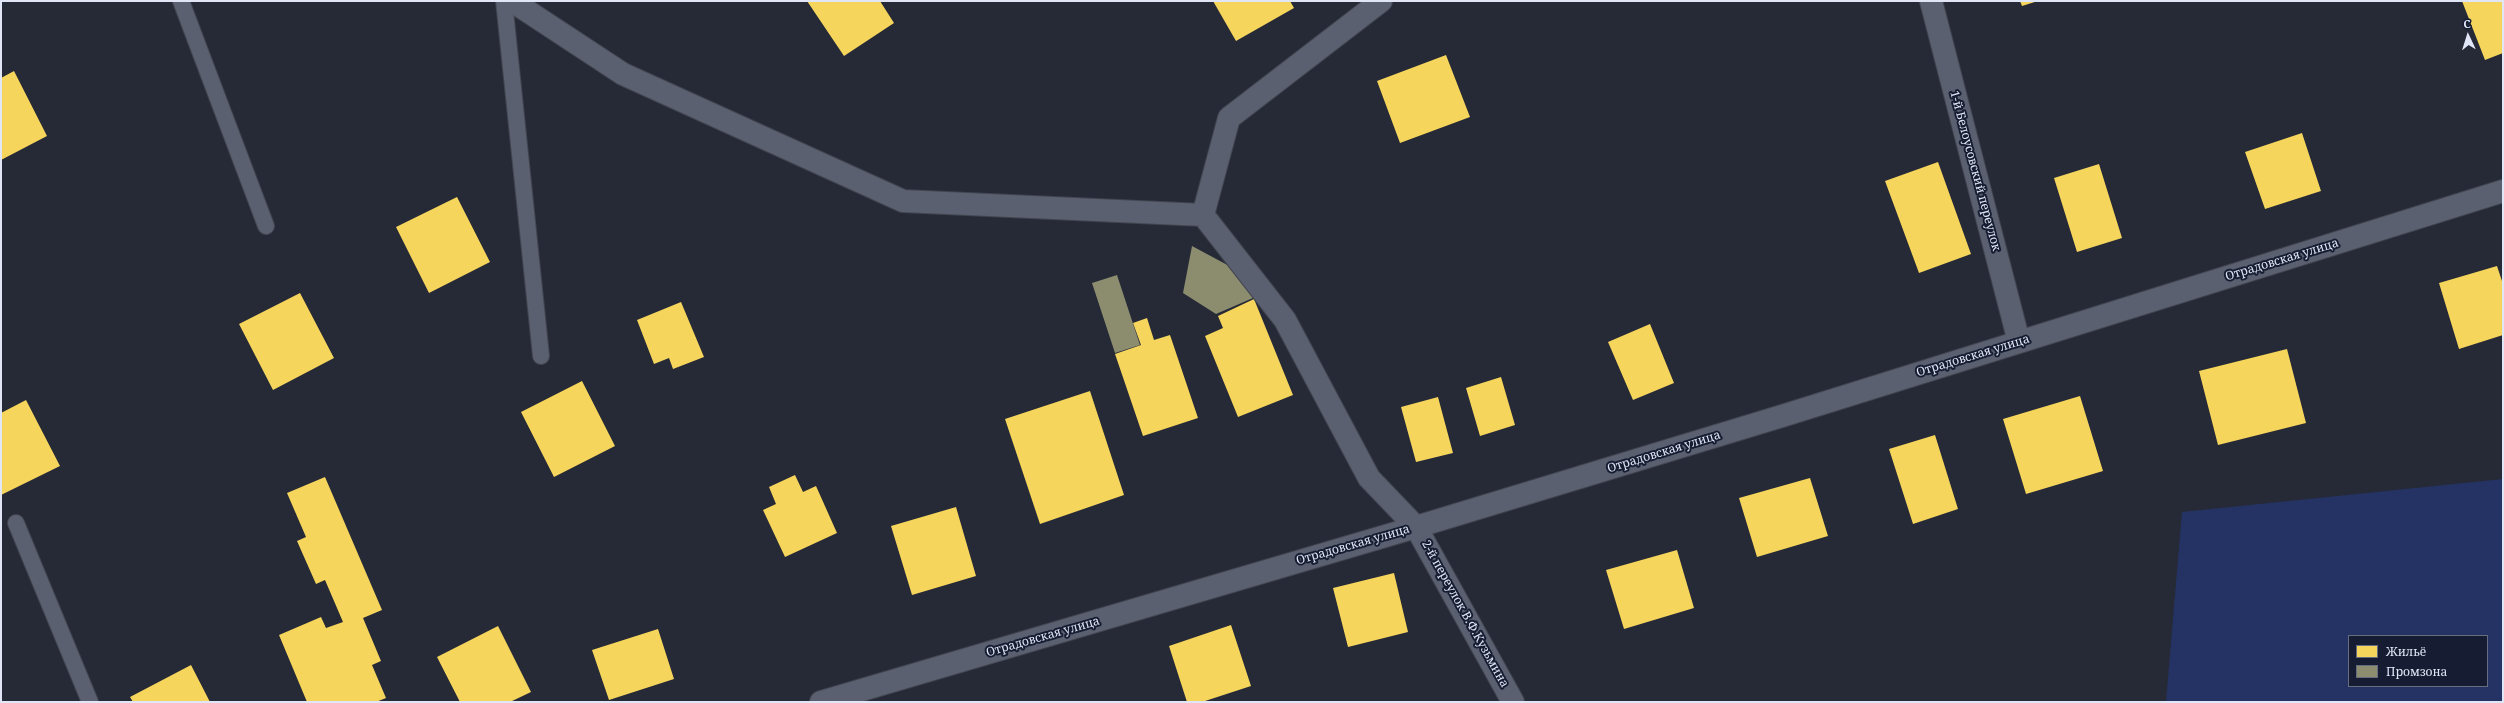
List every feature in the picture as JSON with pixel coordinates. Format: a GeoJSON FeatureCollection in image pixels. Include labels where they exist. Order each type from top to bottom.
{"type":"FeatureCollection","features":[{"type":"Feature","properties":{"kind":"street"},"geometry":{"type":"LineString","coordinates":[[512,1],[623,74],[903,201],[1203,215],[1229,118],[1381,1]]}},
{"type":"Feature","properties":{"kind":"street","name":"1-й Белоусовский переулок"},"geometry":{"type":"LineString","coordinates":[[1931,1],[2019,342]]}},
{"type":"Feature","properties":{"kind":"street","name":"Отрадовская улица"},"geometry":{"type":"LineString","coordinates":[[821,702],[1416,527],[2019,342],[2503,191]]}},
{"type":"Feature","properties":{"kind":"street","name":"2-й переулок В.Ф.Кузьмина"},"geometry":{"type":"LineString","coordinates":[[1203,215],[1285,320],[1368,478],[1416,527],[1513,702]]}},
{"type":"Feature","properties":{"kind":"lane"},"geometry":{"type":"LineString","coordinates":[[181,1],[266,226]]}},
{"type":"Feature","properties":{"kind":"lane"},"geometry":{"type":"LineString","coordinates":[[504,1],[540,356]]}},
{"type":"Feature","properties":{"kind":"lane"},"geometry":{"type":"LineString","coordinates":[[16,523],[90,702]]}},
{"type":"Feature","properties":{"kind":"shaded area"},"geometry":{"type":"Polygon","coordinates":[[[2503,479],[2503,702],[2166,702],[2182,512],[2503,479]]]}},
{"type":"Feature","properties":{"kind":"building: Жильё"},"geometry":{"type":"Polygon","coordinates":[[[807,1],[880,1],[894,23],[844,56],[807,1]]]}},
{"type":"Feature","properties":{"kind":"building: Жильё"},"geometry":{"type":"Polygon","coordinates":[[[1213,1],[1290,1],[1294,8],[1236,41],[1213,1]]]}},
{"type":"Feature","properties":{"kind":"building: Жильё"},"geometry":{"type":"Polygon","coordinates":[[[2020,1],[2038,1],[2022,6],[2020,1]]]}},
{"type":"Feature","properties":{"kind":"building: Жильё"},"geometry":{"type":"Polygon","coordinates":[[[2462,1],[2503,1],[2503,53],[2485,60],[2462,1]]]}},
{"type":"Feature","properties":{"kind":"building: Жильё"},"geometry":{"type":"Polygon","coordinates":[[[1446,55],[1470,117],[1400,143],[1377,81],[1446,55]]]}},
{"type":"Feature","properties":{"kind":"building: Жильё"},"geometry":{"type":"Polygon","coordinates":[[[14,71],[47,136],[1,160],[1,78],[14,71]]]}},
{"type":"Feature","properties":{"kind":"building: Жильё"},"geometry":{"type":"Polygon","coordinates":[[[2302,133],[2321,191],[2265,209],[2245,152],[2302,133]]]}},
{"type":"Feature","properties":{"kind":"building: Жильё"},"geometry":{"type":"Polygon","coordinates":[[[1938,162],[1971,254],[1919,273],[1885,181],[1938,162]]]}},
{"type":"Feature","properties":{"kind":"building: Жильё"},"geometry":{"type":"Polygon","coordinates":[[[2099,164],[2122,238],[2077,252],[2054,178],[2099,164]]]}},
{"type":"Feature","properties":{"kind":"building: Жильё"},"geometry":{"type":"Polygon","coordinates":[[[457,197],[490,262],[429,293],[396,227],[457,197]]]}},
{"type":"Feature","properties":{"kind":"building: Жильё"},"geometry":{"type":"Polygon","coordinates":[[[2497,266],[2503,284],[2503,335],[2459,349],[2439,283],[2497,266]]]}},
{"type":"Feature","properties":{"kind":"building: Жильё"},"geometry":{"type":"Polygon","coordinates":[[[300,293],[334,358],[273,390],[239,324],[300,293]]]}},
{"type":"Feature","properties":{"kind":"building: Жильё"},"geometry":{"type":"Polygon","coordinates":[[[1254,299],[1293,395],[1238,417],[1205,336],[1223,328],[1218,316],[1254,299]]]}},
{"type":"Feature","properties":{"kind":"building: Жильё"},"geometry":{"type":"Polygon","coordinates":[[[681,302],[704,357],[673,369],[669,358],[654,364],[637,320],[681,302]]]}},
{"type":"Feature","properties":{"kind":"building: Жильё"},"geometry":{"type":"Polygon","coordinates":[[[1147,318],[1154,340],[1170,335],[1198,418],[1143,436],[1115,354],[1141,345],[1133,323],[1147,318]]]}},
{"type":"Feature","properties":{"kind":"building: Жильё"},"geometry":{"type":"Polygon","coordinates":[[[1650,324],[1674,383],[1633,400],[1608,342],[1650,324]]]}},
{"type":"Feature","properties":{"kind":"building: Жильё"},"geometry":{"type":"Polygon","coordinates":[[[2287,349],[2306,423],[2218,445],[2199,371],[2287,349]]]}},
{"type":"Feature","properties":{"kind":"building: Жильё"},"geometry":{"type":"Polygon","coordinates":[[[1501,377],[1515,425],[1480,436],[1466,388],[1501,377]]]}},
{"type":"Feature","properties":{"kind":"building: Жильё"},"geometry":{"type":"Polygon","coordinates":[[[582,381],[615,446],[554,477],[521,412],[582,381]]]}},
{"type":"Feature","properties":{"kind":"building: Жильё"},"geometry":{"type":"Polygon","coordinates":[[[1090,391],[1124,495],[1040,524],[1005,419],[1090,391]]]}},
{"type":"Feature","properties":{"kind":"building: Жильё"},"geometry":{"type":"Polygon","coordinates":[[[2080,396],[2103,471],[2026,494],[2003,419],[2080,396]]]}},
{"type":"Feature","properties":{"kind":"building: Жильё"},"geometry":{"type":"Polygon","coordinates":[[[1438,397],[1453,453],[1416,462],[1401,407],[1438,397]]]}},
{"type":"Feature","properties":{"kind":"building: Жильё"},"geometry":{"type":"Polygon","coordinates":[[[26,400],[60,466],[1,495],[1,413],[26,400]]]}},
{"type":"Feature","properties":{"kind":"building: Жильё"},"geometry":{"type":"Polygon","coordinates":[[[1935,435],[1958,509],[1913,524],[1889,449],[1935,435]]]}},
{"type":"Feature","properties":{"kind":"building: Жильё"},"geometry":{"type":"Polygon","coordinates":[[[795,475],[803,492],[816,486],[837,533],[785,557],[763,510],[776,504],[769,487],[795,475]]]}},
{"type":"Feature","properties":{"kind":"building: Жильё"},"geometry":{"type":"Polygon","coordinates":[[[325,477],[382,610],[363,618],[381,661],[372,665],[386,698],[376,702],[307,702],[279,635],[321,617],[326,628],[343,622],[325,580],[316,584],[297,541],[306,537],[287,493],[325,477]]]}},
{"type":"Feature","properties":{"kind":"building: Жильё"},"geometry":{"type":"Polygon","coordinates":[[[1810,478],[1828,536],[1757,557],[1739,498],[1810,478]]]}},
{"type":"Feature","properties":{"kind":"building: Жильё"},"geometry":{"type":"Polygon","coordinates":[[[956,507],[976,576],[912,595],[891,526],[956,507]]]}},
{"type":"Feature","properties":{"kind":"building: Жильё"},"geometry":{"type":"Polygon","coordinates":[[[1677,550],[1694,608],[1624,629],[1606,570],[1677,550]]]}},
{"type":"Feature","properties":{"kind":"building: Жильё"},"geometry":{"type":"Polygon","coordinates":[[[1394,573],[1408,632],[1348,647],[1333,588],[1394,573]]]}},
{"type":"Feature","properties":{"kind":"building: Жильё"},"geometry":{"type":"Polygon","coordinates":[[[1231,625],[1251,686],[1202,702],[1187,702],[1169,646],[1231,625]]]}},
{"type":"Feature","properties":{"kind":"building: Жильё"},"geometry":{"type":"Polygon","coordinates":[[[498,626],[531,692],[510,702],[460,702],[437,657],[498,626]]]}},
{"type":"Feature","properties":{"kind":"building: Жильё"},"geometry":{"type":"Polygon","coordinates":[[[658,629],[674,679],[609,700],[592,650],[658,629]]]}},
{"type":"Feature","properties":{"kind":"building: Жильё"},"geometry":{"type":"Polygon","coordinates":[[[191,665],[210,702],[133,702],[130,697],[191,665]]]}},
{"type":"Feature","properties":{"kind":"building: Промзона"},"geometry":{"type":"Polygon","coordinates":[[[1192,246],[1233,268],[1253,298],[1216,314],[1183,293],[1192,246]]]}},
{"type":"Feature","properties":{"kind":"building: Промзона"},"geometry":{"type":"Polygon","coordinates":[[[1117,275],[1140,345],[1115,353],[1092,283],[1117,275]]]}}]}
